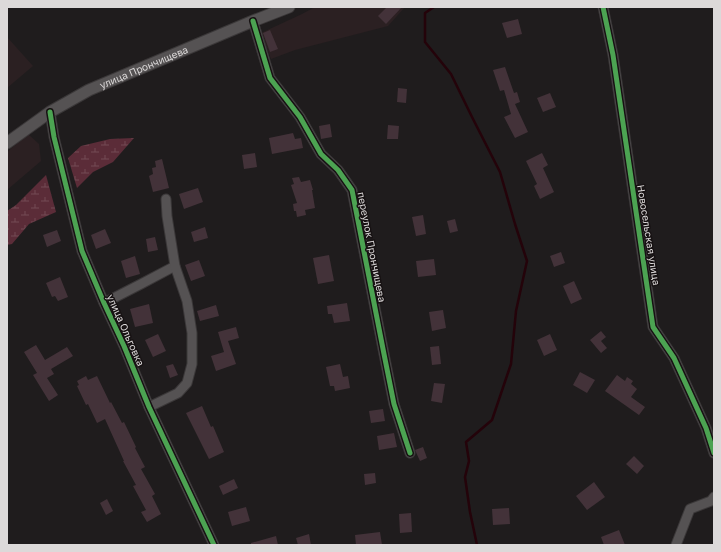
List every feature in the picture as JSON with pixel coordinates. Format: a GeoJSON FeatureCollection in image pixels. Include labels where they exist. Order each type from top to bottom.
{"type":"FeatureCollection","features":[{"type":"Feature","properties":{"kind":"street","name":"улица Прончищева"},"geometry":{"type":"LineString","coordinates":[[7,143],[50,112],[89,90],[289,7]]}},
{"type":"Feature","properties":{"kind":"street","name":"Новосельская улица"},"geometry":{"type":"LineString","coordinates":[[603,7],[613,55],[653,327],[674,358],[706,428],[714,453]]}},
{"type":"Feature","properties":{"kind":"street","name":"переулок Прончищева"},"geometry":{"type":"LineString","coordinates":[[253,21],[270,78],[300,117],[321,154],[338,170],[352,190],[393,396],[410,453]]}},
{"type":"Feature","properties":{"kind":"street","name":"улица Ольговка"},"geometry":{"type":"LineString","coordinates":[[50,112],[54,136],[82,250],[149,407],[214,545]]}},
{"type":"Feature","properties":{"kind":"street"},"geometry":{"type":"LineString","coordinates":[[149,407],[178,393],[187,383],[192,364],[192,333],[187,301],[175,266],[166,199]]}},
{"type":"Feature","properties":{"kind":"street"},"geometry":{"type":"LineString","coordinates":[[104,303],[175,266]]}},
{"type":"Feature","properties":{"kind":"street"},"geometry":{"type":"LineString","coordinates":[[676,545],[690,509],[711,501],[714,497]]}},
{"type":"Feature","properties":{"kind":"shaded area"},"geometry":{"type":"Polygon","coordinates":[[[315,7],[405,7],[388,26],[295,50],[271,59],[261,33],[315,7]]]}},
{"type":"Feature","properties":{"kind":"shaded area"},"geometry":{"type":"Polygon","coordinates":[[[7,37],[33,66],[7,88],[7,37]]]}},
{"type":"Feature","properties":{"kind":"shaded area"},"geometry":{"type":"Polygon","coordinates":[[[28,134],[39,144],[41,161],[7,190],[7,152],[28,134]]]}},
{"type":"Feature","properties":{"kind":"green space"},"geometry":{"type":"Polygon","coordinates":[[[134,138],[113,162],[93,172],[77,188],[68,158],[81,146],[110,139],[134,138]]]}},
{"type":"Feature","properties":{"kind":"green space"},"geometry":{"type":"Polygon","coordinates":[[[46,175],[56,212],[29,224],[12,244],[7,245],[7,211],[16,205],[46,175]]]}},
{"type":"Feature","properties":{"kind":"building"},"geometry":{"type":"Polygon","coordinates":[[[387,7],[402,7],[386,24],[378,16],[387,7]]]}},
{"type":"Feature","properties":{"kind":"building"},"geometry":{"type":"Polygon","coordinates":[[[518,19],[522,34],[507,38],[502,23],[518,19]]]}},
{"type":"Feature","properties":{"kind":"building"},"geometry":{"type":"Polygon","coordinates":[[[270,30],[278,49],[270,52],[263,33],[270,30]]]}},
{"type":"Feature","properties":{"kind":"building"},"geometry":{"type":"Polygon","coordinates":[[[505,67],[514,93],[517,92],[520,102],[515,104],[528,132],[515,138],[504,117],[511,114],[504,90],[500,91],[493,70],[505,67]]]}},
{"type":"Feature","properties":{"kind":"building"},"geometry":{"type":"Polygon","coordinates":[[[398,88],[407,89],[406,103],[397,102],[398,88]]]}},
{"type":"Feature","properties":{"kind":"building"},"geometry":{"type":"Polygon","coordinates":[[[550,93],[556,107],[543,112],[537,98],[550,93]]]}},
{"type":"Feature","properties":{"kind":"building"},"geometry":{"type":"Polygon","coordinates":[[[330,124],[332,137],[321,139],[319,126],[330,124]]]}},
{"type":"Feature","properties":{"kind":"building"},"geometry":{"type":"Polygon","coordinates":[[[388,125],[399,126],[398,139],[387,139],[388,125]]]}},
{"type":"Feature","properties":{"kind":"building"},"geometry":{"type":"Polygon","coordinates":[[[293,133],[295,139],[301,138],[303,148],[272,154],[269,138],[293,133]]]}},
{"type":"Feature","properties":{"kind":"building"},"geometry":{"type":"Polygon","coordinates":[[[255,153],[257,167],[244,169],[242,155],[255,153]]]}},
{"type":"Feature","properties":{"kind":"building"},"geometry":{"type":"Polygon","coordinates":[[[542,153],[548,165],[543,168],[554,192],[540,199],[534,186],[537,184],[526,161],[542,153]]]}},
{"type":"Feature","properties":{"kind":"building"},"geometry":{"type":"Polygon","coordinates":[[[162,159],[169,188],[153,192],[149,176],[153,174],[152,168],[156,167],[155,161],[162,159]]]}},
{"type":"Feature","properties":{"kind":"building"},"geometry":{"type":"Polygon","coordinates":[[[299,177],[301,182],[310,180],[315,208],[305,210],[306,215],[297,217],[293,204],[297,203],[291,185],[294,184],[292,178],[299,177]]]}},
{"type":"Feature","properties":{"kind":"building"},"geometry":{"type":"Polygon","coordinates":[[[198,188],[203,202],[184,209],[179,194],[198,188]]]}},
{"type":"Feature","properties":{"kind":"building"},"geometry":{"type":"Polygon","coordinates":[[[423,215],[426,234],[416,236],[412,217],[423,215]]]}},
{"type":"Feature","properties":{"kind":"building"},"geometry":{"type":"Polygon","coordinates":[[[455,219],[458,231],[450,233],[447,221],[455,219]]]}},
{"type":"Feature","properties":{"kind":"building"},"geometry":{"type":"Polygon","coordinates":[[[205,227],[208,238],[194,242],[191,232],[205,227]]]}},
{"type":"Feature","properties":{"kind":"building"},"geometry":{"type":"Polygon","coordinates":[[[105,229],[111,243],[96,249],[91,235],[105,229]]]}},
{"type":"Feature","properties":{"kind":"building"},"geometry":{"type":"Polygon","coordinates":[[[57,230],[61,241],[47,247],[43,235],[57,230]]]}},
{"type":"Feature","properties":{"kind":"building"},"geometry":{"type":"Polygon","coordinates":[[[155,237],[158,250],[148,252],[146,239],[155,237]]]}},
{"type":"Feature","properties":{"kind":"building"},"geometry":{"type":"Polygon","coordinates":[[[561,252],[565,263],[554,267],[550,256],[561,252]]]}},
{"type":"Feature","properties":{"kind":"building"},"geometry":{"type":"Polygon","coordinates":[[[329,255],[334,281],[318,284],[313,258],[329,255]]]}},
{"type":"Feature","properties":{"kind":"building"},"geometry":{"type":"Polygon","coordinates":[[[135,256],[140,274],[126,278],[121,261],[135,256]]]}},
{"type":"Feature","properties":{"kind":"building"},"geometry":{"type":"Polygon","coordinates":[[[434,259],[436,275],[418,277],[416,261],[434,259]]]}},
{"type":"Feature","properties":{"kind":"building"},"geometry":{"type":"Polygon","coordinates":[[[199,260],[205,276],[191,281],[185,265],[199,260]]]}},
{"type":"Feature","properties":{"kind":"building"},"geometry":{"type":"Polygon","coordinates":[[[60,277],[68,297],[58,301],[55,296],[52,297],[46,283],[60,277]]]}},
{"type":"Feature","properties":{"kind":"building"},"geometry":{"type":"Polygon","coordinates":[[[574,281],[582,299],[571,304],[563,286],[574,281]]]}},
{"type":"Feature","properties":{"kind":"building"},"geometry":{"type":"Polygon","coordinates":[[[347,303],[350,321],[334,323],[332,314],[328,314],[327,306],[347,303]]]}},
{"type":"Feature","properties":{"kind":"building"},"geometry":{"type":"Polygon","coordinates":[[[149,304],[153,323],[135,327],[130,309],[149,304]]]}},
{"type":"Feature","properties":{"kind":"building"},"geometry":{"type":"Polygon","coordinates":[[[216,305],[219,316],[200,321],[197,311],[216,305]]]}},
{"type":"Feature","properties":{"kind":"building"},"geometry":{"type":"Polygon","coordinates":[[[443,310],[446,328],[432,331],[429,312],[443,310]]]}},
{"type":"Feature","properties":{"kind":"building"},"geometry":{"type":"Polygon","coordinates":[[[236,327],[239,338],[228,341],[236,364],[216,371],[211,356],[224,352],[218,332],[236,327]]]}},
{"type":"Feature","properties":{"kind":"building"},"geometry":{"type":"Polygon","coordinates":[[[601,331],[606,337],[601,341],[607,348],[601,353],[590,340],[601,331]]]}},
{"type":"Feature","properties":{"kind":"building"},"geometry":{"type":"Polygon","coordinates":[[[158,334],[166,351],[153,357],[145,340],[158,334]]]}},
{"type":"Feature","properties":{"kind":"building"},"geometry":{"type":"Polygon","coordinates":[[[550,334],[557,350],[544,356],[537,340],[550,334]]]}},
{"type":"Feature","properties":{"kind":"building"},"geometry":{"type":"Polygon","coordinates":[[[36,345],[45,360],[67,347],[73,356],[51,369],[54,374],[47,378],[58,395],[49,401],[33,375],[37,373],[24,352],[36,345]]]}},
{"type":"Feature","properties":{"kind":"building"},"geometry":{"type":"Polygon","coordinates":[[[439,346],[441,364],[432,365],[430,347],[439,346]]]}},
{"type":"Feature","properties":{"kind":"building"},"geometry":{"type":"Polygon","coordinates":[[[173,364],[178,375],[170,378],[166,366],[173,364]]]}},
{"type":"Feature","properties":{"kind":"building"},"geometry":{"type":"Polygon","coordinates":[[[340,364],[343,377],[348,376],[350,388],[335,391],[334,386],[330,386],[326,367],[340,364]]]}},
{"type":"Feature","properties":{"kind":"building"},"geometry":{"type":"Polygon","coordinates":[[[580,372],[595,380],[587,393],[573,385],[580,372]]]}},
{"type":"Feature","properties":{"kind":"building"},"geometry":{"type":"Polygon","coordinates":[[[617,375],[625,381],[627,377],[633,381],[631,384],[637,389],[631,397],[645,407],[639,415],[605,391],[617,375]]]}},
{"type":"Feature","properties":{"kind":"building"},"geometry":{"type":"Polygon","coordinates":[[[86,376],[88,380],[97,376],[110,403],[111,402],[122,423],[124,422],[145,467],[141,469],[155,494],[152,496],[161,514],[147,522],[141,512],[146,510],[133,486],[136,485],[123,461],[105,419],[97,423],[77,386],[79,385],[77,381],[86,376]]]}},
{"type":"Feature","properties":{"kind":"building"},"geometry":{"type":"Polygon","coordinates":[[[434,383],[445,384],[442,403],[431,401],[434,383]]]}},
{"type":"Feature","properties":{"kind":"building"},"geometry":{"type":"Polygon","coordinates":[[[202,406],[211,427],[213,426],[224,452],[209,459],[186,413],[202,406]]]}},
{"type":"Feature","properties":{"kind":"building"},"geometry":{"type":"Polygon","coordinates":[[[383,409],[385,421],[371,423],[369,411],[383,409]]]}},
{"type":"Feature","properties":{"kind":"building"},"geometry":{"type":"Polygon","coordinates":[[[394,433],[397,447],[379,450],[377,436],[394,433]]]}},
{"type":"Feature","properties":{"kind":"building"},"geometry":{"type":"Polygon","coordinates":[[[423,447],[427,458],[420,461],[415,450],[423,447]]]}},
{"type":"Feature","properties":{"kind":"building"},"geometry":{"type":"Polygon","coordinates":[[[634,456],[644,466],[637,474],[626,464],[634,456]]]}},
{"type":"Feature","properties":{"kind":"building"},"geometry":{"type":"Polygon","coordinates":[[[375,473],[376,483],[365,485],[364,474],[375,473]]]}},
{"type":"Feature","properties":{"kind":"building"},"geometry":{"type":"Polygon","coordinates":[[[234,479],[238,488],[223,495],[219,486],[234,479]]]}},
{"type":"Feature","properties":{"kind":"building"},"geometry":{"type":"Polygon","coordinates":[[[594,482],[605,497],[587,510],[576,496],[594,482]]]}},
{"type":"Feature","properties":{"kind":"building"},"geometry":{"type":"Polygon","coordinates":[[[107,499],[113,511],[106,515],[100,503],[107,499]]]}},
{"type":"Feature","properties":{"kind":"building"},"geometry":{"type":"Polygon","coordinates":[[[246,507],[250,521],[232,526],[228,512],[246,507]]]}},
{"type":"Feature","properties":{"kind":"building"},"geometry":{"type":"Polygon","coordinates":[[[509,508],[510,524],[493,525],[492,509],[509,508]]]}},
{"type":"Feature","properties":{"kind":"building"},"geometry":{"type":"Polygon","coordinates":[[[411,513],[412,532],[400,533],[399,514],[411,513]]]}},
{"type":"Feature","properties":{"kind":"building"},"geometry":{"type":"Polygon","coordinates":[[[619,530],[625,545],[604,545],[601,537],[619,530]]]}},
{"type":"Feature","properties":{"kind":"building"},"geometry":{"type":"Polygon","coordinates":[[[380,532],[382,545],[356,545],[355,535],[380,532]]]}},
{"type":"Feature","properties":{"kind":"building"},"geometry":{"type":"Polygon","coordinates":[[[309,534],[311,545],[298,545],[296,538],[309,534]]]}},
{"type":"Feature","properties":{"kind":"building"},"geometry":{"type":"Polygon","coordinates":[[[276,536],[278,545],[251,545],[251,543],[276,536]]]}},
{"type":"Feature","properties":{"kind":"waterway"},"geometry":{"type":"LineString","coordinates":[[434,7],[425,13],[425,42],[451,74],[500,172],[527,261],[516,311],[511,364],[492,420],[466,442],[469,461],[465,477],[477,545]]}},
{"type":"Feature","properties":{"kind":"cycle path"},"geometry":{"type":"LineString","coordinates":[[603,7],[613,55],[653,327],[674,358],[706,428],[714,453]]}},
{"type":"Feature","properties":{"kind":"cycle path"},"geometry":{"type":"LineString","coordinates":[[253,21],[270,78],[300,117],[321,154],[338,170],[352,190],[394,404],[410,453]]}},
{"type":"Feature","properties":{"kind":"cycle path"},"geometry":{"type":"LineString","coordinates":[[50,112],[54,137],[82,251],[149,407],[214,545]]}}]}
